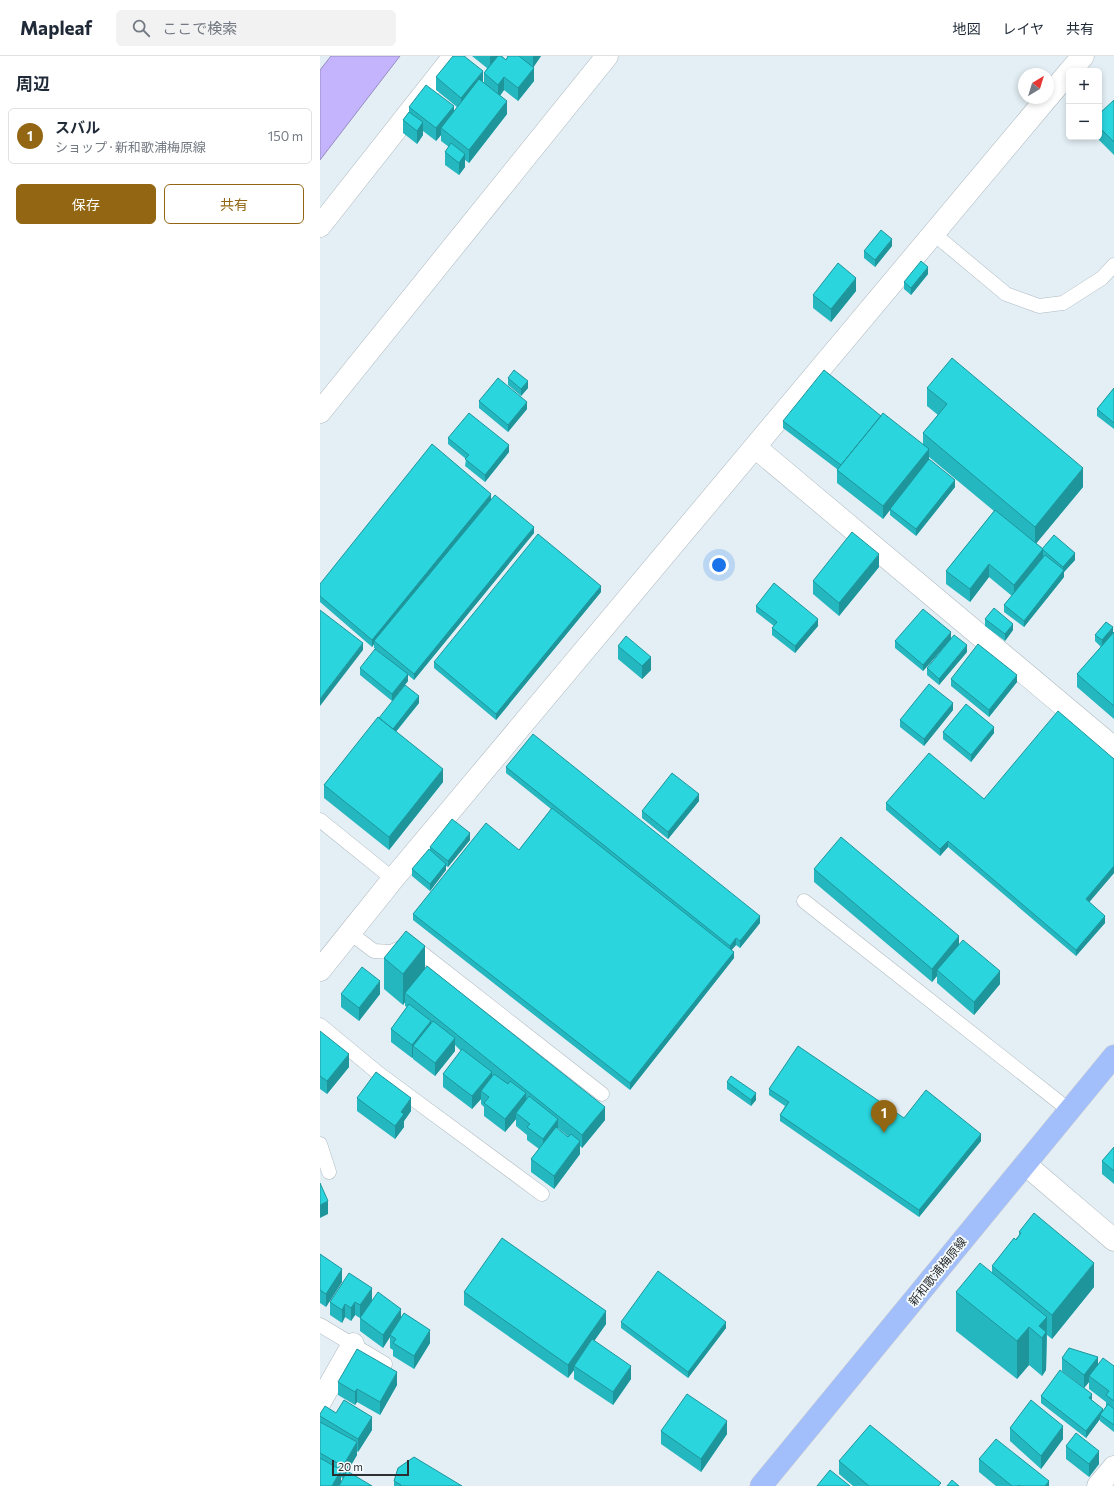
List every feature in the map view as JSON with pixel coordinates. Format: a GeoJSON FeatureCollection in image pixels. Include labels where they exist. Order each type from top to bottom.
{"type":"FeatureCollection","features":[{"type":"Feature","properties":{"kind":"main road","name":"新和歌浦梅原線"},"geometry":{"type":"LineString","coordinates":[[760,1486],[1114,1056]]}},
{"type":"Feature","properties":{"kind":"street"},"geometry":{"type":"LineString","coordinates":[[320,226],[454,56]]}},
{"type":"Feature","properties":{"kind":"street"},"geometry":{"type":"LineString","coordinates":[[320,412],[607,56]]}},
{"type":"Feature","properties":{"kind":"street"},"geometry":{"type":"LineString","coordinates":[[1073,68],[1083,56]]}},
{"type":"Feature","properties":{"kind":"street"},"geometry":{"type":"LineString","coordinates":[[1054,91],[1066,77]]}},
{"type":"Feature","properties":{"kind":"street"},"geometry":{"type":"LineString","coordinates":[[320,970],[393,879],[1043,104]]}},
{"type":"Feature","properties":{"kind":"street"},"geometry":{"type":"LineString","coordinates":[[755,446],[1114,748]]}},
{"type":"Feature","properties":{"kind":"street"},"geometry":{"type":"LineString","coordinates":[[1025,1164],[1114,1240]]}},
{"type":"Feature","properties":{"kind":"street"},"geometry":{"type":"LineString","coordinates":[[320,1402],[353,1344]]}},
{"type":"Feature","properties":{"kind":"street"},"geometry":{"type":"LineString","coordinates":[[1098,1486],[1114,1467]]}},
{"type":"Feature","properties":{"kind":"lane"},"geometry":{"type":"LineString","coordinates":[[934,234],[1006,294],[1039,306],[1063,303],[1102,278],[1114,265]]}},
{"type":"Feature","properties":{"kind":"lane"},"geometry":{"type":"LineString","coordinates":[[320,820],[393,879]]}},
{"type":"Feature","properties":{"kind":"lane"},"geometry":{"type":"LineString","coordinates":[[804,901],[1069,1110]]}},
{"type":"Feature","properties":{"kind":"lane"},"geometry":{"type":"LineString","coordinates":[[350,933],[374,951],[391,952],[402,947],[418,950],[602,1094]]}},
{"type":"Feature","properties":{"kind":"lane"},"geometry":{"type":"LineString","coordinates":[[320,1025],[378,1073],[542,1194]]}},
{"type":"Feature","properties":{"kind":"lane"},"geometry":{"type":"LineString","coordinates":[[320,1144],[329,1172]]}},
{"type":"Feature","properties":{"kind":"lane"},"geometry":{"type":"LineString","coordinates":[[320,1325],[385,1364]]}},
{"type":"Feature","properties":{"kind":"shaded area"},"geometry":{"type":"Polygon","coordinates":[[[331,56],[400,56],[320,160],[320,70],[331,56]]]}},
{"type":"Feature","properties":{"kind":"building"},"geometry":{"type":"Polygon","coordinates":[[[453,56],[464,56],[483,71],[461,98],[436,77],[453,56]]]}},
{"type":"Feature","properties":{"kind":"building"},"geometry":{"type":"Polygon","coordinates":[[[498,56],[501,56],[506,60],[508,56],[519,56],[534,68],[518,88],[504,77],[498,85],[484,73],[498,56]]]}},
{"type":"Feature","properties":{"kind":"building"},"geometry":{"type":"Polygon","coordinates":[[[479,79],[507,101],[469,150],[441,128],[479,79]]]}},
{"type":"Feature","properties":{"kind":"building"},"geometry":{"type":"Polygon","coordinates":[[[426,85],[454,106],[436,128],[409,107],[426,85]]]}},
{"type":"Feature","properties":{"kind":"building"},"geometry":{"type":"Polygon","coordinates":[[[1114,100],[1114,142],[1102,130],[1102,111],[1114,100]]]}},
{"type":"Feature","properties":{"kind":"building"},"geometry":{"type":"Polygon","coordinates":[[[409,112],[423,122],[417,131],[403,120],[409,112]]]}},
{"type":"Feature","properties":{"kind":"building"},"geometry":{"type":"Polygon","coordinates":[[[451,143],[465,154],[459,163],[445,152],[451,143]]]}},
{"type":"Feature","properties":{"kind":"building"},"geometry":{"type":"Polygon","coordinates":[[[881,230],[892,239],[875,260],[864,251],[881,230]]]}},
{"type":"Feature","properties":{"kind":"building"},"geometry":{"type":"Polygon","coordinates":[[[921,261],[928,267],[911,288],[904,282],[921,261]]]}},
{"type":"Feature","properties":{"kind":"building"},"geometry":{"type":"Polygon","coordinates":[[[838,263],[856,278],[831,309],[813,295],[838,263]]]}},
{"type":"Feature","properties":{"kind":"building"},"geometry":{"type":"Polygon","coordinates":[[[952,358],[1083,468],[1035,527],[923,433],[947,404],[927,388],[952,358]]]}},
{"type":"Feature","properties":{"kind":"building"},"geometry":{"type":"Polygon","coordinates":[[[514,370],[528,381],[521,389],[508,378],[514,370]]]}},
{"type":"Feature","properties":{"kind":"building"},"geometry":{"type":"Polygon","coordinates":[[[824,370],[881,416],[841,465],[783,421],[824,370]]]}},
{"type":"Feature","properties":{"kind":"building"},"geometry":{"type":"Polygon","coordinates":[[[498,378],[527,402],[508,425],[479,401],[498,378]]]}},
{"type":"Feature","properties":{"kind":"building"},"geometry":{"type":"Polygon","coordinates":[[[1114,388],[1114,423],[1097,409],[1114,388]]]}},
{"type":"Feature","properties":{"kind":"building"},"geometry":{"type":"Polygon","coordinates":[[[469,413],[509,445],[485,475],[465,459],[469,455],[448,438],[469,413]]]}},
{"type":"Feature","properties":{"kind":"building"},"geometry":{"type":"Polygon","coordinates":[[[883,413],[929,449],[883,506],[837,470],[883,413]]]}},
{"type":"Feature","properties":{"kind":"building"},"geometry":{"type":"Polygon","coordinates":[[[432,444],[491,494],[372,640],[320,596],[320,584],[432,444]]]}},
{"type":"Feature","properties":{"kind":"building"},"geometry":{"type":"Polygon","coordinates":[[[929,459],[955,480],[916,529],[890,509],[929,459]]]}},
{"type":"Feature","properties":{"kind":"building"},"geometry":{"type":"Polygon","coordinates":[[[495,495],[534,527],[414,674],[374,641],[495,495]]]}},
{"type":"Feature","properties":{"kind":"building"},"geometry":{"type":"Polygon","coordinates":[[[995,510],[1043,549],[1014,585],[989,564],[970,589],[946,571],[995,510]]]}},
{"type":"Feature","properties":{"kind":"building"},"geometry":{"type":"Polygon","coordinates":[[[852,532],[879,554],[839,603],[813,581],[852,532]]]}},
{"type":"Feature","properties":{"kind":"building"},"geometry":{"type":"Polygon","coordinates":[[[538,534],[601,586],[496,714],[434,662],[538,534]]]}},
{"type":"Feature","properties":{"kind":"building"},"geometry":{"type":"Polygon","coordinates":[[[1054,535],[1075,553],[1063,567],[1042,549],[1054,535]]]}},
{"type":"Feature","properties":{"kind":"building"},"geometry":{"type":"Polygon","coordinates":[[[1045,555],[1064,570],[1024,621],[1004,605],[1045,555]]]}},
{"type":"Feature","properties":{"kind":"building"},"geometry":{"type":"Polygon","coordinates":[[[774,583],[818,619],[795,646],[772,628],[777,622],[756,606],[774,583]]]}},
{"type":"Feature","properties":{"kind":"building"},"geometry":{"type":"Polygon","coordinates":[[[994,608],[1013,624],[1005,634],[985,619],[994,608]]]}},
{"type":"Feature","properties":{"kind":"building"},"geometry":{"type":"Polygon","coordinates":[[[923,609],[951,632],[923,665],[895,641],[923,609]]]}},
{"type":"Feature","properties":{"kind":"building"},"geometry":{"type":"Polygon","coordinates":[[[320,610],[363,643],[320,699],[320,610]]]}},
{"type":"Feature","properties":{"kind":"building"},"geometry":{"type":"Polygon","coordinates":[[[1106,622],[1113,627],[1102,640],[1095,635],[1106,622]]]}},
{"type":"Feature","properties":{"kind":"building"},"geometry":{"type":"Polygon","coordinates":[[[1114,632],[1114,706],[1077,674],[1114,632]]]}},
{"type":"Feature","properties":{"kind":"building"},"geometry":{"type":"Polygon","coordinates":[[[954,635],[967,645],[939,679],[927,668],[954,635]]]}},
{"type":"Feature","properties":{"kind":"building"},"geometry":{"type":"Polygon","coordinates":[[[626,636],[651,657],[642,666],[618,646],[626,636]]]}},
{"type":"Feature","properties":{"kind":"building"},"geometry":{"type":"Polygon","coordinates":[[[978,644],[1017,675],[989,710],[951,679],[978,644]]]}},
{"type":"Feature","properties":{"kind":"building"},"geometry":{"type":"Polygon","coordinates":[[[375,649],[408,674],[392,694],[360,668],[375,649]]]}},
{"type":"Feature","properties":{"kind":"building"},"geometry":{"type":"Polygon","coordinates":[[[929,684],[953,703],[924,739],[900,720],[929,684]]]}},
{"type":"Feature","properties":{"kind":"building"},"geometry":{"type":"Polygon","coordinates":[[[405,685],[419,696],[393,729],[379,718],[405,685]]]}},
{"type":"Feature","properties":{"kind":"building"},"geometry":{"type":"Polygon","coordinates":[[[966,704],[994,727],[971,755],[943,732],[966,704]]]}},
{"type":"Feature","properties":{"kind":"building"},"geometry":{"type":"Polygon","coordinates":[[[1058,711],[1114,759],[1114,866],[1086,899],[1105,916],[1076,950],[948,841],[940,849],[886,803],[929,753],[984,799],[1058,711]]]}},
{"type":"Feature","properties":{"kind":"building"},"geometry":{"type":"Polygon","coordinates":[[[378,717],[443,769],[389,837],[324,785],[378,717]]]}},
{"type":"Feature","properties":{"kind":"building"},"geometry":{"type":"Polygon","coordinates":[[[533,734],[760,916],[740,941],[736,938],[730,946],[506,767],[533,734]]]}},
{"type":"Feature","properties":{"kind":"building"},"geometry":{"type":"Polygon","coordinates":[[[672,773],[699,794],[668,832],[642,811],[672,773]]]}},
{"type":"Feature","properties":{"kind":"building"},"geometry":{"type":"Polygon","coordinates":[[[552,808],[734,952],[630,1083],[413,914],[486,823],[519,850],[552,808]]]}},
{"type":"Feature","properties":{"kind":"building"},"geometry":{"type":"Polygon","coordinates":[[[452,819],[470,833],[448,861],[430,847],[452,819]]]}},
{"type":"Feature","properties":{"kind":"building"},"geometry":{"type":"Polygon","coordinates":[[[841,837],[959,936],[932,969],[814,869],[841,837]]]}},
{"type":"Feature","properties":{"kind":"building"},"geometry":{"type":"Polygon","coordinates":[[[429,849],[446,864],[430,884],[412,869],[429,849]]]}},
{"type":"Feature","properties":{"kind":"building"},"geometry":{"type":"Polygon","coordinates":[[[406,931],[425,946],[403,974],[384,958],[406,931]]]}},
{"type":"Feature","properties":{"kind":"building"},"geometry":{"type":"Polygon","coordinates":[[[963,940],[1000,971],[974,1002],[937,970],[963,940]]]}},
{"type":"Feature","properties":{"kind":"building"},"geometry":{"type":"Polygon","coordinates":[[[427,966],[605,1107],[582,1135],[405,993],[427,966]]]}},
{"type":"Feature","properties":{"kind":"building"},"geometry":{"type":"Polygon","coordinates":[[[362,967],[380,981],[359,1008],[341,994],[362,967]]]}},
{"type":"Feature","properties":{"kind":"building"},"geometry":{"type":"Polygon","coordinates":[[[409,1004],[431,1021],[412,1045],[391,1029],[409,1004]]]}},
{"type":"Feature","properties":{"kind":"building"},"geometry":{"type":"Polygon","coordinates":[[[433,1021],[455,1038],[435,1063],[413,1046],[433,1021]]]}},
{"type":"Feature","properties":{"kind":"building"},"geometry":{"type":"Polygon","coordinates":[[[320,1031],[349,1054],[327,1081],[320,1076],[320,1031]]]}},
{"type":"Feature","properties":{"kind":"building"},"geometry":{"type":"Polygon","coordinates":[[[798,1046],[904,1118],[926,1090],[981,1134],[919,1210],[780,1115],[789,1102],[769,1089],[798,1046]]]}},
{"type":"Feature","properties":{"kind":"building"},"geometry":{"type":"Polygon","coordinates":[[[462,1049],[492,1072],[472,1096],[443,1074],[462,1049]]]}},
{"type":"Feature","properties":{"kind":"building"},"geometry":{"type":"Polygon","coordinates":[[[376,1072],[411,1098],[401,1112],[404,1114],[395,1126],[357,1098],[376,1072]]]}},
{"type":"Feature","properties":{"kind":"building"},"geometry":{"type":"Polygon","coordinates":[[[494,1074],[508,1084],[510,1081],[526,1093],[505,1119],[484,1103],[489,1097],[481,1091],[494,1074]]]}},
{"type":"Feature","properties":{"kind":"building"},"geometry":{"type":"Polygon","coordinates":[[[731,1076],[756,1093],[751,1100],[727,1082],[731,1076]]]}},
{"type":"Feature","properties":{"kind":"building"},"geometry":{"type":"Polygon","coordinates":[[[529,1096],[558,1119],[543,1139],[527,1127],[530,1124],[516,1113],[529,1096]]]}},
{"type":"Feature","properties":{"kind":"building"},"geometry":{"type":"Polygon","coordinates":[[[556,1127],[568,1137],[571,1134],[580,1141],[554,1176],[531,1159],[556,1127]]]}},
{"type":"Feature","properties":{"kind":"building"},"geometry":{"type":"Polygon","coordinates":[[[1114,1147],[1114,1171],[1102,1161],[1114,1147]]]}},
{"type":"Feature","properties":{"kind":"building"},"geometry":{"type":"Polygon","coordinates":[[[320,1183],[328,1201],[320,1205],[320,1183]]]}},
{"type":"Feature","properties":{"kind":"building"},"geometry":{"type":"Polygon","coordinates":[[[1034,1213],[1094,1263],[1052,1315],[992,1266],[1014,1238],[1016,1240],[1021,1233],[1019,1232],[1034,1213]]]}},
{"type":"Feature","properties":{"kind":"building"},"geometry":{"type":"Polygon","coordinates":[[[502,1238],[606,1311],[568,1365],[464,1292],[502,1238]]]}},
{"type":"Feature","properties":{"kind":"building"},"geometry":{"type":"Polygon","coordinates":[[[320,1254],[342,1269],[326,1294],[320,1290],[320,1254]]]}},
{"type":"Feature","properties":{"kind":"building"},"geometry":{"type":"Polygon","coordinates":[[[980,1263],[1047,1317],[1039,1326],[1046,1332],[1042,1338],[1029,1327],[1017,1341],[956,1292],[980,1263]]]}},
{"type":"Feature","properties":{"kind":"building"},"geometry":{"type":"Polygon","coordinates":[[[658,1271],[726,1322],[688,1372],[621,1322],[658,1271]]]}},
{"type":"Feature","properties":{"kind":"building"},"geometry":{"type":"Polygon","coordinates":[[[349,1273],[372,1288],[360,1305],[355,1302],[351,1308],[345,1304],[342,1310],[330,1302],[349,1273]]]}},
{"type":"Feature","properties":{"kind":"building"},"geometry":{"type":"Polygon","coordinates":[[[378,1292],[401,1309],[383,1335],[360,1318],[378,1292]]]}},
{"type":"Feature","properties":{"kind":"building"},"geometry":{"type":"Polygon","coordinates":[[[404,1313],[430,1330],[414,1356],[393,1343],[396,1339],[390,1335],[404,1313]]]}},
{"type":"Feature","properties":{"kind":"building"},"geometry":{"type":"Polygon","coordinates":[[[592,1339],[631,1366],[613,1392],[574,1366],[592,1339]]]}},
{"type":"Feature","properties":{"kind":"building"},"geometry":{"type":"Polygon","coordinates":[[[1069,1348],[1098,1357],[1084,1375],[1062,1358],[1069,1348]]]}},
{"type":"Feature","properties":{"kind":"building"},"geometry":{"type":"Polygon","coordinates":[[[357,1349],[397,1372],[380,1402],[357,1389],[355,1392],[338,1382],[357,1349]]]}},
{"type":"Feature","properties":{"kind":"building"},"geometry":{"type":"Polygon","coordinates":[[[1103,1358],[1114,1366],[1114,1401],[1106,1395],[1109,1391],[1089,1376],[1103,1358]]]}},
{"type":"Feature","properties":{"kind":"building"},"geometry":{"type":"Polygon","coordinates":[[[1060,1370],[1092,1394],[1089,1398],[1103,1409],[1086,1431],[1041,1396],[1060,1370]]]}},
{"type":"Feature","properties":{"kind":"building"},"geometry":{"type":"Polygon","coordinates":[[[687,1394],[727,1421],[701,1459],[661,1431],[687,1394]]]}},
{"type":"Feature","properties":{"kind":"building"},"geometry":{"type":"Polygon","coordinates":[[[344,1400],[372,1417],[358,1439],[320,1416],[325,1406],[336,1413],[344,1400]]]}},
{"type":"Feature","properties":{"kind":"building"},"geometry":{"type":"Polygon","coordinates":[[[1031,1400],[1063,1426],[1041,1456],[1010,1428],[1031,1400]]]}},
{"type":"Feature","properties":{"kind":"building"},"geometry":{"type":"Polygon","coordinates":[[[1108,1404],[1114,1409],[1114,1425],[1100,1415],[1108,1404]]]}},
{"type":"Feature","properties":{"kind":"building"},"geometry":{"type":"Polygon","coordinates":[[[320,1422],[357,1442],[343,1466],[320,1453],[320,1422]]]}},
{"type":"Feature","properties":{"kind":"building"},"geometry":{"type":"Polygon","coordinates":[[[870,1425],[941,1483],[938,1486],[869,1486],[839,1461],[870,1425]]]}},
{"type":"Feature","properties":{"kind":"building"},"geometry":{"type":"Polygon","coordinates":[[[1076,1433],[1099,1451],[1089,1464],[1066,1446],[1076,1433]]]}},
{"type":"Feature","properties":{"kind":"building"},"geometry":{"type":"Polygon","coordinates":[[[996,1439],[1049,1481],[1045,1486],[1012,1486],[979,1459],[996,1439]]]}},
{"type":"Feature","properties":{"kind":"building"},"geometry":{"type":"Polygon","coordinates":[[[414,1457],[462,1486],[401,1486],[394,1481],[398,1468],[414,1457]]]}},
{"type":"Feature","properties":{"kind":"building"},"geometry":{"type":"Polygon","coordinates":[[[320,1458],[341,1470],[332,1486],[320,1486],[320,1458]]]}},
{"type":"Feature","properties":{"kind":"building"},"geometry":{"type":"Polygon","coordinates":[[[830,1470],[850,1486],[817,1486],[830,1470]]]}},
{"type":"Feature","properties":{"kind":"building"},"geometry":{"type":"Polygon","coordinates":[[[347,1471],[372,1486],[339,1486],[347,1471]]]}},
{"type":"Feature","properties":{"kind":"building"},"geometry":{"type":"Polygon","coordinates":[[[952,1480],[959,1486],[947,1486],[952,1480]]]}},
{"type":"Feature","properties":{"kind":"place","name":"スバル"},"geometry":{"type":"Point","coordinates":[884,1133]}}]}
